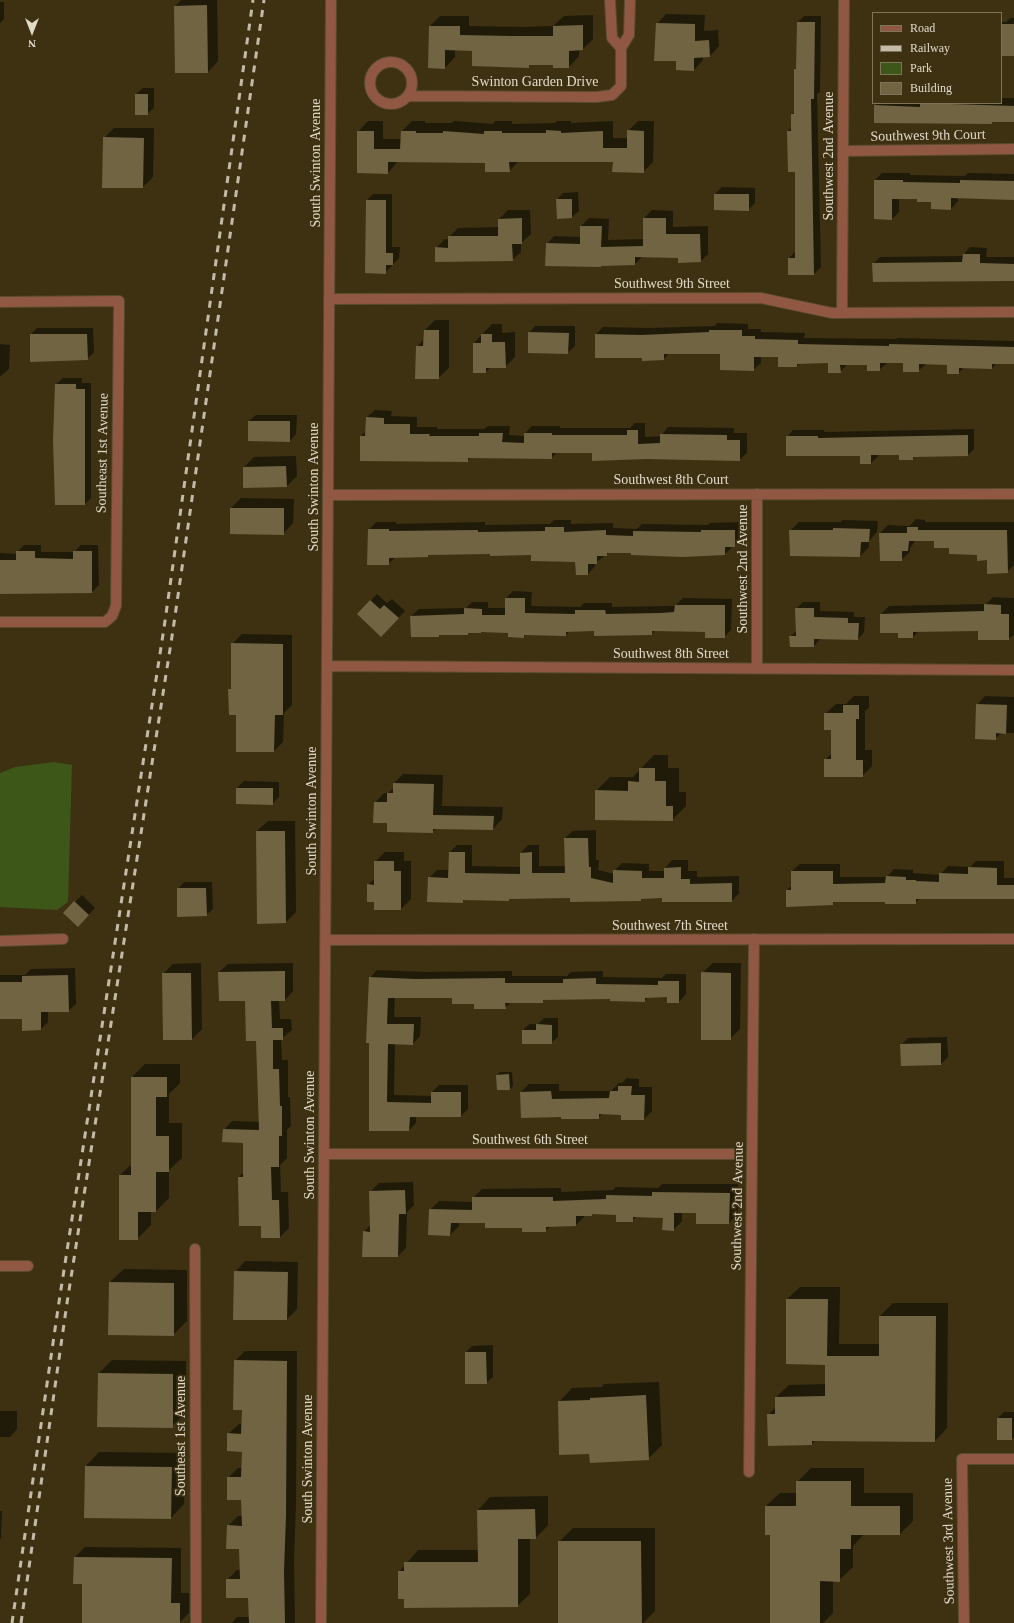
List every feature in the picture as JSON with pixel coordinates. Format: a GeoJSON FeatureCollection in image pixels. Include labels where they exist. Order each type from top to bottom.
{"type":"FeatureCollection","features":[{"type":"Feature","properties":{"kind":"street","name":"South Swinton Avenue"},"geometry":{"type":"LineString","coordinates":[[321,1623],[331,0]]}},
{"type":"Feature","properties":{"kind":"street"},"geometry":{"type":"LineString","coordinates":[[610,0],[612,38],[622,48]]}},
{"type":"Feature","properties":{"kind":"street","name":"Swinton Garden Drive"},"geometry":{"type":"LineString","coordinates":[[408,96],[412,88],[412,80],[409,72],[404,66],[388,62],[380,65],[374,71],[370,78],[370,87],[378,100],[386,104],[402,102],[408,96],[597,98],[612,95],[621,86],[622,48],[629,35],[630,0]]}},
{"type":"Feature","properties":{"kind":"street","name":"Southwest 2nd Avenue"},"geometry":{"type":"LineString","coordinates":[[842,313],[844,0]]}},
{"type":"Feature","properties":{"kind":"street","name":"Southwest 9th Court"},"geometry":{"type":"LineString","coordinates":[[843,151],[1014,149]]}},
{"type":"Feature","properties":{"kind":"street","name":"Southwest 9th Street"},"geometry":{"type":"LineString","coordinates":[[329,299],[761,298],[832,313],[1014,312]]}},
{"type":"Feature","properties":{"kind":"street","name":"Southeast 1st Avenue"},"geometry":{"type":"LineString","coordinates":[[0,302],[119,301],[116,606],[112,616],[105,622],[0,622]]}},
{"type":"Feature","properties":{"kind":"street","name":"Southwest 2nd Avenue"},"geometry":{"type":"LineString","coordinates":[[757,494],[757,668]]}},
{"type":"Feature","properties":{"kind":"street","name":"Southwest 8th Court"},"geometry":{"type":"LineString","coordinates":[[328,495],[1014,494]]}},
{"type":"Feature","properties":{"kind":"street","name":"Southwest 8th Street"},"geometry":{"type":"LineString","coordinates":[[327,666],[1014,670]]}},
{"type":"Feature","properties":{"kind":"street"},"geometry":{"type":"LineString","coordinates":[[0,941],[63,939]]}},
{"type":"Feature","properties":{"kind":"street","name":"Southwest 2nd Avenue"},"geometry":{"type":"LineString","coordinates":[[749,1472],[754,939]]}},
{"type":"Feature","properties":{"kind":"street","name":"Southwest 7th Street"},"geometry":{"type":"LineString","coordinates":[[325,940],[1014,939]]}},
{"type":"Feature","properties":{"kind":"street","name":"Southwest 6th Street"},"geometry":{"type":"LineString","coordinates":[[324,1154],[735,1154]]}},
{"type":"Feature","properties":{"kind":"street","name":"Southeast 1st Avenue"},"geometry":{"type":"LineString","coordinates":[[195,1249],[196,1623]]}},
{"type":"Feature","properties":{"kind":"street"},"geometry":{"type":"LineString","coordinates":[[0,1266],[28,1266]]}},
{"type":"Feature","properties":{"kind":"street","name":"Southwest 3rd Avenue"},"geometry":{"type":"LineString","coordinates":[[964,1623],[962,1459],[1014,1459]]}},
{"type":"Feature","properties":{"kind":"green space"},"geometry":{"type":"Polygon","coordinates":[[[54,762],[72,765],[68,902],[57,910],[0,907],[0,773],[15,767],[54,762]]]}},
{"type":"Feature","properties":{"kind":"building"},"geometry":{"type":"Polygon","coordinates":[[[207,5],[208,73],[175,73],[174,6],[207,5]]]}},
{"type":"Feature","properties":{"kind":"building"},"geometry":{"type":"Polygon","coordinates":[[[797,22],[815,22],[814,99],[811,99],[814,275],[788,275],[788,258],[795,258],[795,172],[788,172],[787,131],[791,131],[791,114],[794,114],[794,69],[796,69],[797,22]]]}},
{"type":"Feature","properties":{"kind":"building"},"geometry":{"type":"Polygon","coordinates":[[[656,23],[695,24],[695,41],[709,40],[710,57],[694,58],[694,71],[676,70],[676,61],[654,61],[656,23]]]}},
{"type":"Feature","properties":{"kind":"building"},"geometry":{"type":"Polygon","coordinates":[[[1002,24],[1014,24],[1014,56],[1002,56],[1002,24]]]}},
{"type":"Feature","properties":{"kind":"building"},"geometry":{"type":"Polygon","coordinates":[[[583,25],[583,50],[569,51],[569,68],[553,68],[553,65],[529,65],[529,68],[472,66],[472,51],[445,50],[445,69],[428,68],[429,26],[460,26],[460,35],[553,36],[553,26],[583,25]]]}},
{"type":"Feature","properties":{"kind":"building"},"geometry":{"type":"Polygon","coordinates":[[[135,94],[148,94],[148,115],[135,115],[135,94]]]}},
{"type":"Feature","properties":{"kind":"building"},"geometry":{"type":"Polygon","coordinates":[[[920,104],[1014,106],[1014,122],[992,122],[992,124],[874,123],[874,105],[920,107],[920,104]]]}},
{"type":"Feature","properties":{"kind":"building"},"geometry":{"type":"Polygon","coordinates":[[[546,130],[561,131],[561,133],[603,131],[603,148],[627,148],[627,130],[644,131],[644,173],[612,172],[613,162],[509,162],[510,172],[485,172],[485,163],[388,162],[388,174],[357,173],[357,131],[374,131],[374,149],[400,149],[401,131],[416,131],[416,133],[443,133],[443,131],[484,134],[484,131],[502,131],[502,133],[546,133],[546,130]]]}},
{"type":"Feature","properties":{"kind":"building"},"geometry":{"type":"Polygon","coordinates":[[[103,137],[144,138],[143,188],[102,188],[103,137]]]}},
{"type":"Feature","properties":{"kind":"building"},"geometry":{"type":"Polygon","coordinates":[[[874,180],[960,183],[960,180],[1014,181],[1014,200],[951,198],[951,210],[931,209],[931,202],[917,202],[917,199],[892,199],[892,220],[874,219],[874,180]]]}},
{"type":"Feature","properties":{"kind":"building"},"geometry":{"type":"Polygon","coordinates":[[[714,194],[749,194],[749,211],[714,210],[714,194]]]}},
{"type":"Feature","properties":{"kind":"building"},"geometry":{"type":"Polygon","coordinates":[[[556,199],[572,199],[572,218],[557,219],[556,199]]]}},
{"type":"Feature","properties":{"kind":"building"},"geometry":{"type":"Polygon","coordinates":[[[366,200],[386,200],[386,253],[393,253],[393,265],[386,265],[386,274],[365,273],[366,200]]]}},
{"type":"Feature","properties":{"kind":"building"},"geometry":{"type":"Polygon","coordinates":[[[522,218],[522,244],[512,244],[513,261],[435,262],[435,247],[448,248],[448,236],[498,236],[498,219],[522,218]]]}},
{"type":"Feature","properties":{"kind":"building"},"geometry":{"type":"Polygon","coordinates":[[[643,218],[666,218],[666,234],[700,234],[701,262],[678,263],[678,258],[635,257],[635,265],[601,267],[545,266],[546,243],[580,244],[580,226],[602,226],[601,247],[643,246],[643,218]]]}},
{"type":"Feature","properties":{"kind":"building"},"geometry":{"type":"Polygon","coordinates":[[[963,254],[980,254],[980,263],[1014,264],[1014,281],[873,282],[872,263],[962,262],[963,254]]]}},
{"type":"Feature","properties":{"kind":"building"},"geometry":{"type":"Polygon","coordinates":[[[424,330],[439,330],[439,379],[415,379],[416,346],[423,346],[424,330]]]}},
{"type":"Feature","properties":{"kind":"building"},"geometry":{"type":"Polygon","coordinates":[[[709,330],[742,330],[742,336],[755,336],[755,339],[798,340],[798,344],[889,346],[889,344],[1014,347],[1014,364],[992,364],[992,369],[959,368],[959,374],[947,374],[947,365],[919,364],[919,372],[903,372],[903,363],[880,363],[880,371],[867,371],[867,365],[840,365],[841,373],[828,373],[828,363],[797,364],[797,367],[778,367],[778,357],[754,357],[754,371],[720,370],[720,354],[664,354],[664,360],[642,361],[642,358],[595,358],[595,334],[642,335],[709,332],[709,330]]]}},
{"type":"Feature","properties":{"kind":"building"},"geometry":{"type":"Polygon","coordinates":[[[528,332],[569,333],[568,354],[528,353],[528,332]]]}},
{"type":"Feature","properties":{"kind":"building"},"geometry":{"type":"Polygon","coordinates":[[[30,334],[87,334],[88,360],[30,362],[30,334]]]}},
{"type":"Feature","properties":{"kind":"building"},"geometry":{"type":"Polygon","coordinates":[[[481,334],[492,334],[492,342],[505,342],[506,368],[486,368],[486,373],[473,373],[473,343],[481,343],[481,334]]]}},
{"type":"Feature","properties":{"kind":"building"},"geometry":{"type":"Polygon","coordinates":[[[55,384],[76,384],[76,389],[85,389],[85,505],[55,505],[53,440],[55,384]]]}},
{"type":"Feature","properties":{"kind":"building"},"geometry":{"type":"Polygon","coordinates":[[[366,417],[384,418],[384,424],[410,424],[410,434],[430,434],[429,436],[479,436],[479,433],[503,433],[502,442],[524,443],[524,433],[552,433],[552,435],[627,435],[627,430],[638,430],[638,444],[660,443],[660,434],[727,435],[727,440],[740,440],[740,461],[646,459],[592,461],[592,453],[552,453],[552,459],[468,458],[468,462],[360,461],[360,436],[365,436],[366,417]]]}},
{"type":"Feature","properties":{"kind":"building"},"geometry":{"type":"Polygon","coordinates":[[[248,421],[290,421],[290,442],[248,441],[248,421]]]}},
{"type":"Feature","properties":{"kind":"building"},"geometry":{"type":"Polygon","coordinates":[[[968,435],[968,456],[913,457],[913,460],[899,460],[899,455],[871,455],[871,464],[860,464],[860,456],[786,456],[786,436],[818,436],[818,438],[968,435]]]}},
{"type":"Feature","properties":{"kind":"building"},"geometry":{"type":"Polygon","coordinates":[[[286,466],[287,487],[243,488],[243,467],[286,466]]]}},
{"type":"Feature","properties":{"kind":"building"},"geometry":{"type":"Polygon","coordinates":[[[230,508],[284,508],[284,535],[230,534],[230,508]]]}},
{"type":"Feature","properties":{"kind":"building"},"geometry":{"type":"Polygon","coordinates":[[[545,527],[564,527],[564,532],[606,530],[606,535],[633,536],[633,531],[701,532],[701,530],[735,530],[735,547],[725,547],[725,555],[683,557],[631,555],[631,553],[607,553],[607,556],[597,556],[597,564],[588,564],[588,575],[576,575],[575,562],[531,561],[531,555],[428,555],[428,557],[389,558],[389,565],[367,565],[368,529],[389,529],[389,531],[478,530],[478,532],[545,531],[545,527]]]}},
{"type":"Feature","properties":{"kind":"building"},"geometry":{"type":"Polygon","coordinates":[[[907,527],[918,527],[918,530],[1007,530],[1008,573],[987,574],[987,560],[977,561],[977,555],[949,554],[949,548],[934,548],[934,541],[909,541],[908,551],[902,551],[902,561],[880,561],[879,533],[907,533],[907,527]]]}},
{"type":"Feature","properties":{"kind":"building"},"geometry":{"type":"Polygon","coordinates":[[[833,528],[870,529],[869,542],[861,542],[860,557],[790,556],[789,530],[833,530],[833,528]]]}},
{"type":"Feature","properties":{"kind":"building"},"geometry":{"type":"Polygon","coordinates":[[[16,551],[35,551],[35,558],[73,559],[73,551],[92,551],[92,593],[0,594],[0,560],[16,560],[16,551]]]}},
{"type":"Feature","properties":{"kind":"building"},"geometry":{"type":"Polygon","coordinates":[[[505,598],[525,598],[525,613],[575,614],[575,610],[605,610],[606,614],[660,613],[674,612],[675,605],[725,605],[725,638],[705,638],[705,632],[652,631],[652,635],[594,636],[594,631],[566,632],[566,636],[524,635],[524,638],[508,637],[508,633],[481,632],[468,633],[468,635],[411,637],[410,616],[464,614],[464,608],[482,609],[482,615],[505,615],[505,598]]]}},
{"type":"Feature","properties":{"kind":"building"},"geometry":{"type":"Polygon","coordinates":[[[370,600],[380,609],[384,605],[399,618],[381,637],[357,614],[370,600]]]}},
{"type":"Feature","properties":{"kind":"building"},"geometry":{"type":"Polygon","coordinates":[[[984,604],[1001,605],[1001,614],[1009,614],[1009,640],[978,640],[978,631],[913,632],[913,638],[898,638],[898,633],[880,633],[880,614],[984,611],[984,604]]]}},
{"type":"Feature","properties":{"kind":"building"},"geometry":{"type":"Polygon","coordinates":[[[795,608],[814,608],[814,617],[848,618],[848,623],[859,623],[858,640],[814,639],[814,647],[790,647],[789,636],[796,636],[795,608]]]}},
{"type":"Feature","properties":{"kind":"building"},"geometry":{"type":"Polygon","coordinates":[[[231,643],[283,644],[283,715],[275,715],[274,752],[236,752],[236,715],[229,715],[228,689],[231,689],[231,643]]]}},
{"type":"Feature","properties":{"kind":"building"},"geometry":{"type":"Polygon","coordinates":[[[976,704],[1007,705],[1006,734],[996,733],[996,740],[975,739],[976,704]]]}},
{"type":"Feature","properties":{"kind":"building"},"geometry":{"type":"Polygon","coordinates":[[[843,705],[859,705],[859,719],[856,719],[856,760],[863,760],[863,777],[824,777],[824,759],[831,759],[831,730],[824,730],[824,713],[843,713],[843,705]]]}},
{"type":"Feature","properties":{"kind":"building"},"geometry":{"type":"Polygon","coordinates":[[[639,768],[655,768],[655,781],[666,781],[666,806],[673,806],[673,821],[595,820],[595,790],[628,791],[628,781],[639,782],[639,768]]]}},
{"type":"Feature","properties":{"kind":"building"},"geometry":{"type":"Polygon","coordinates":[[[393,783],[434,784],[433,815],[494,816],[493,830],[433,829],[433,833],[387,832],[387,823],[373,823],[374,802],[387,802],[387,793],[393,793],[393,783]]]}},
{"type":"Feature","properties":{"kind":"building"},"geometry":{"type":"Polygon","coordinates":[[[236,788],[273,788],[273,805],[236,804],[236,788]]]}},
{"type":"Feature","properties":{"kind":"building"},"geometry":{"type":"Polygon","coordinates":[[[256,831],[285,831],[286,923],[257,924],[256,831]]]}},
{"type":"Feature","properties":{"kind":"building"},"geometry":{"type":"Polygon","coordinates":[[[564,838],[588,838],[591,878],[613,883],[613,870],[642,871],[642,878],[664,878],[664,868],[681,867],[681,879],[690,879],[690,884],[732,883],[732,902],[662,902],[662,898],[641,899],[641,901],[570,902],[570,898],[509,899],[509,901],[463,900],[463,903],[427,902],[428,877],[448,878],[449,852],[465,852],[465,873],[520,874],[520,853],[532,852],[532,873],[565,873],[564,838]]]}},
{"type":"Feature","properties":{"kind":"building"},"geometry":{"type":"Polygon","coordinates":[[[374,861],[394,861],[394,871],[401,871],[401,910],[374,910],[374,902],[367,902],[367,884],[374,885],[374,861]]]}},
{"type":"Feature","properties":{"kind":"building"},"geometry":{"type":"Polygon","coordinates":[[[968,867],[997,868],[997,885],[1014,885],[1014,899],[916,899],[916,904],[885,904],[885,902],[833,902],[833,905],[786,907],[786,890],[791,890],[791,871],[833,871],[833,884],[885,883],[886,876],[906,877],[906,880],[939,882],[939,873],[968,874],[968,867]]]}},
{"type":"Feature","properties":{"kind":"building"},"geometry":{"type":"Polygon","coordinates":[[[177,888],[206,888],[207,916],[177,917],[177,888]]]}},
{"type":"Feature","properties":{"kind":"building"},"geometry":{"type":"Polygon","coordinates":[[[74,901],[89,915],[78,927],[63,913],[74,901]]]}},
{"type":"Feature","properties":{"kind":"building"},"geometry":{"type":"Polygon","coordinates":[[[285,971],[285,1001],[271,1001],[272,1028],[283,1028],[283,1040],[273,1040],[273,1069],[279,1069],[280,1106],[282,1106],[282,1136],[279,1136],[279,1167],[271,1167],[272,1200],[279,1200],[280,1238],[261,1238],[261,1226],[239,1226],[238,1177],[243,1177],[243,1143],[222,1142],[223,1129],[259,1130],[256,1041],[246,1041],[245,1001],[219,1001],[218,972],[285,971]]]}},
{"type":"Feature","properties":{"kind":"building"},"geometry":{"type":"Polygon","coordinates":[[[701,972],[731,973],[731,1040],[701,1040],[701,972]]]}},
{"type":"Feature","properties":{"kind":"building"},"geometry":{"type":"Polygon","coordinates":[[[162,973],[191,973],[192,1040],[163,1040],[162,973]]]}},
{"type":"Feature","properties":{"kind":"building"},"geometry":{"type":"Polygon","coordinates":[[[68,975],[69,1012],[41,1012],[41,1030],[22,1031],[22,1019],[0,1019],[0,982],[22,982],[22,976],[68,975]]]}},
{"type":"Feature","properties":{"kind":"building"},"geometry":{"type":"Polygon","coordinates":[[[369,977],[416,979],[505,978],[505,983],[563,983],[563,979],[596,978],[596,984],[658,985],[658,981],[679,981],[679,1003],[667,1003],[667,997],[645,998],[645,1002],[610,1001],[610,999],[543,1000],[543,1003],[505,1003],[506,1009],[474,1009],[474,1004],[452,1004],[452,998],[388,998],[387,1024],[414,1024],[413,1045],[388,1044],[387,1102],[431,1103],[431,1092],[461,1092],[461,1117],[410,1117],[409,1131],[369,1131],[369,1043],[366,1043],[369,977]]]}},
{"type":"Feature","properties":{"kind":"building"},"geometry":{"type":"Polygon","coordinates":[[[536,1024],[552,1025],[552,1044],[522,1044],[522,1030],[536,1030],[536,1024]]]}},
{"type":"Feature","properties":{"kind":"building"},"geometry":{"type":"Polygon","coordinates":[[[941,1043],[941,1065],[901,1066],[900,1044],[941,1043]]]}},
{"type":"Feature","properties":{"kind":"building"},"geometry":{"type":"Polygon","coordinates":[[[509,1074],[510,1090],[497,1090],[496,1075],[509,1074]]]}},
{"type":"Feature","properties":{"kind":"building"},"geometry":{"type":"Polygon","coordinates":[[[131,1077],[167,1077],[167,1097],[156,1097],[156,1136],[169,1136],[169,1172],[156,1172],[156,1212],[138,1212],[138,1240],[119,1240],[119,1175],[131,1175],[131,1077]]]}},
{"type":"Feature","properties":{"kind":"building"},"geometry":{"type":"Polygon","coordinates":[[[618,1086],[632,1086],[631,1095],[645,1095],[644,1120],[621,1120],[621,1115],[599,1114],[599,1119],[561,1119],[561,1117],[521,1118],[520,1092],[551,1091],[552,1099],[609,1098],[610,1091],[618,1091],[618,1086]]]}},
{"type":"Feature","properties":{"kind":"building"},"geometry":{"type":"Polygon","coordinates":[[[405,1190],[406,1214],[399,1214],[398,1257],[362,1257],[363,1231],[370,1232],[369,1191],[405,1190]]]}},
{"type":"Feature","properties":{"kind":"building"},"geometry":{"type":"Polygon","coordinates":[[[652,1192],[730,1193],[729,1224],[696,1224],[696,1213],[674,1213],[674,1231],[662,1230],[663,1218],[633,1217],[633,1222],[616,1222],[616,1215],[592,1214],[592,1216],[576,1216],[576,1226],[546,1227],[546,1232],[522,1232],[522,1228],[485,1228],[485,1223],[451,1223],[450,1236],[428,1235],[429,1209],[472,1210],[472,1197],[553,1197],[553,1201],[606,1199],[606,1195],[652,1196],[652,1192]]]}},
{"type":"Feature","properties":{"kind":"building"},"geometry":{"type":"Polygon","coordinates":[[[234,1271],[288,1272],[287,1320],[233,1320],[234,1271]]]}},
{"type":"Feature","properties":{"kind":"building"},"geometry":{"type":"Polygon","coordinates":[[[109,1282],[174,1283],[174,1336],[108,1335],[109,1282]]]}},
{"type":"Feature","properties":{"kind":"building"},"geometry":{"type":"Polygon","coordinates":[[[786,1299],[828,1299],[827,1356],[879,1356],[879,1316],[936,1316],[935,1442],[812,1441],[812,1445],[768,1446],[767,1414],[775,1414],[775,1397],[825,1396],[825,1365],[786,1364],[786,1299]]]}},
{"type":"Feature","properties":{"kind":"building"},"geometry":{"type":"Polygon","coordinates":[[[465,1352],[486,1352],[487,1384],[465,1384],[465,1352]]]}},
{"type":"Feature","properties":{"kind":"building"},"geometry":{"type":"Polygon","coordinates":[[[234,1360],[287,1361],[286,1516],[284,1571],[285,1623],[249,1623],[248,1598],[226,1598],[226,1579],[240,1579],[239,1549],[226,1549],[227,1525],[242,1526],[241,1500],[227,1500],[227,1477],[241,1477],[242,1452],[227,1451],[227,1433],[241,1434],[242,1410],[233,1410],[234,1360]]]}},
{"type":"Feature","properties":{"kind":"building"},"geometry":{"type":"Polygon","coordinates":[[[98,1373],[173,1374],[173,1428],[97,1427],[98,1373]]]}},
{"type":"Feature","properties":{"kind":"building"},"geometry":{"type":"Polygon","coordinates":[[[646,1395],[649,1460],[590,1463],[589,1454],[559,1455],[558,1401],[646,1395]]]}},
{"type":"Feature","properties":{"kind":"building"},"geometry":{"type":"Polygon","coordinates":[[[997,1418],[1012,1418],[1012,1440],[997,1440],[997,1418]]]}},
{"type":"Feature","properties":{"kind":"building"},"geometry":{"type":"Polygon","coordinates":[[[85,1466],[172,1467],[171,1519],[84,1518],[85,1466]]]}},
{"type":"Feature","properties":{"kind":"building"},"geometry":{"type":"Polygon","coordinates":[[[796,1481],[851,1481],[851,1506],[900,1506],[900,1535],[851,1535],[851,1549],[840,1549],[840,1582],[820,1581],[820,1623],[770,1623],[770,1535],[765,1535],[765,1506],[796,1506],[796,1481]]]}},
{"type":"Feature","properties":{"kind":"building"},"geometry":{"type":"Polygon","coordinates":[[[535,1509],[536,1539],[518,1539],[518,1607],[404,1608],[404,1599],[398,1599],[398,1571],[404,1571],[404,1562],[478,1562],[477,1510],[535,1509]]]}},
{"type":"Feature","properties":{"kind":"building"},"geometry":{"type":"Polygon","coordinates":[[[558,1541],[641,1541],[642,1623],[558,1623],[558,1541]]]}},
{"type":"Feature","properties":{"kind":"building"},"geometry":{"type":"Polygon","coordinates":[[[74,1557],[172,1558],[171,1603],[180,1603],[180,1623],[82,1623],[82,1584],[73,1584],[74,1557]]]}},
{"type":"Feature","properties":{"kind":"railway"},"geometry":{"type":"LineString","coordinates":[[12,1623],[59,1302],[164,628],[253,0]]}},
{"type":"Feature","properties":{"kind":"railway"},"geometry":{"type":"LineString","coordinates":[[21,1623],[67,1303],[173,630],[264,0]]}}]}
